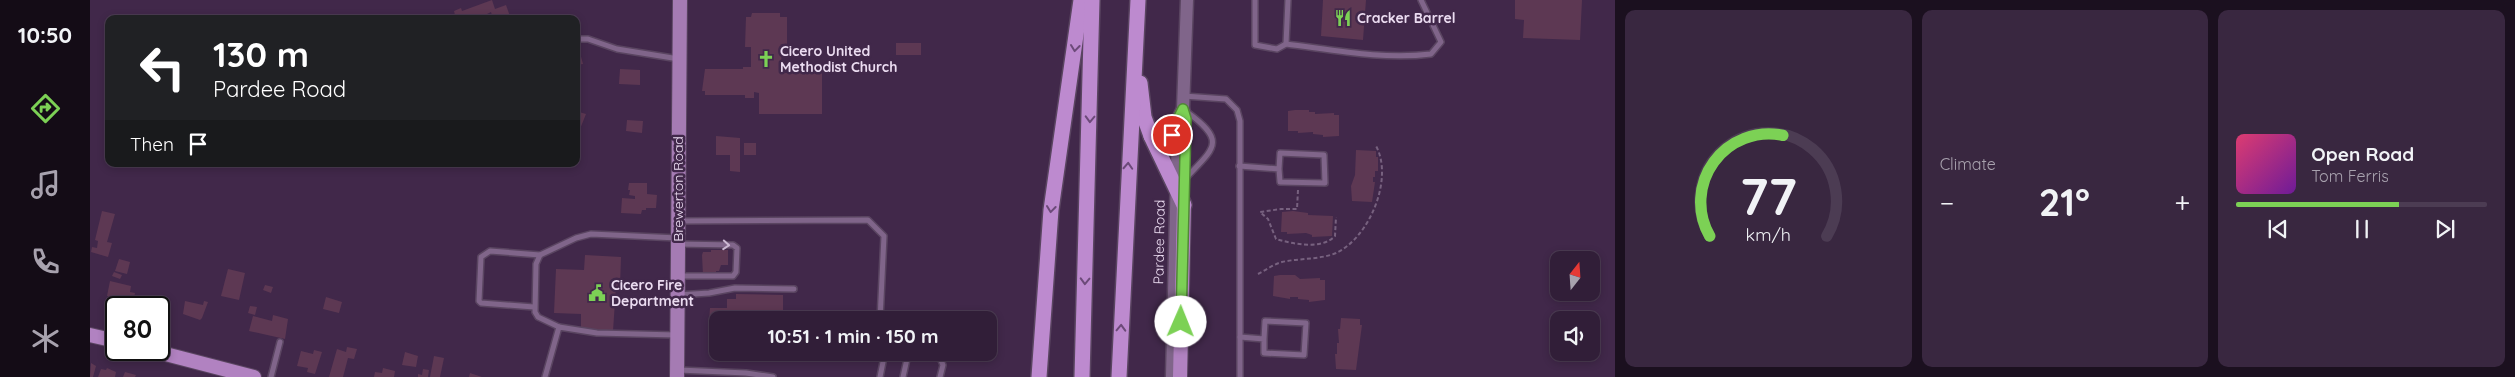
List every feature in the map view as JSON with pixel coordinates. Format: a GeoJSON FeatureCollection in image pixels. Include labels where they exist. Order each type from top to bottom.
{"type":"FeatureCollection","features":[{"type":"Feature","properties":{"kind":"highway"},"geometry":{"type":"LineString","coordinates":[[1039,377],[1051,210],[1081,0]]}},
{"type":"Feature","properties":{"kind":"highway"},"geometry":{"type":"LineString","coordinates":[[1082,377],[1092,0]]}},
{"type":"Feature","properties":{"kind":"highway"},"geometry":{"type":"LineString","coordinates":[[1119,377],[1138,0]]}},
{"type":"Feature","properties":{"kind":"highway"},"geometry":{"type":"LineString","coordinates":[[1136,30],[1142,99],[1150,136],[1164,165],[1180,183],[1184,205]]}},
{"type":"Feature","properties":{"kind":"highway"},"geometry":{"type":"LineString","coordinates":[[1150,136],[1162,139],[1178,129]]}},
{"type":"Feature","properties":{"kind":"highway","name":"Pardee Road"},"geometry":{"type":"LineString","coordinates":[[1180,377],[1184,205]]}},
{"type":"Feature","properties":{"kind":"highway"},"geometry":{"type":"LineString","coordinates":[[90,334],[105,338]]}},
{"type":"Feature","properties":{"kind":"highway"},"geometry":{"type":"LineString","coordinates":[[170,355],[254,377]]}},
{"type":"Feature","properties":{"kind":"main road","name":"Brewerton Road"},"geometry":{"type":"LineString","coordinates":[[677,373],[680,0]]}},
{"type":"Feature","properties":{"kind":"street","name":"Pardee Road"},"geometry":{"type":"LineString","coordinates":[[1172,377],[1180,183],[1186,119],[1183,109],[1183,96],[1187,0]]}},
{"type":"Feature","properties":{"kind":"street","name":"Pardee Road"},"geometry":{"type":"LineString","coordinates":[[1180,183],[1178,129],[1179,117],[1183,109]]}},
{"type":"Feature","properties":{"kind":"lane"},"geometry":{"type":"LineString","coordinates":[[1255,0],[1255,45],[1277,49],[1286,44],[1356,53],[1412,56],[1431,54],[1441,42],[1421,0]]}},
{"type":"Feature","properties":{"kind":"lane"},"geometry":{"type":"LineString","coordinates":[[1286,44],[1288,0]]}},
{"type":"Feature","properties":{"kind":"lane"},"geometry":{"type":"LineString","coordinates":[[580,39],[588,39],[617,49],[679,59]]}},
{"type":"Feature","properties":{"kind":"lane"},"geometry":{"type":"LineString","coordinates":[[1183,96],[1226,99],[1232,104],[1240,120],[1240,377]]}},
{"type":"Feature","properties":{"kind":"lane"},"geometry":{"type":"LineString","coordinates":[[1180,183],[1204,158],[1212,147],[1213,139],[1205,125],[1183,109]]}},
{"type":"Feature","properties":{"kind":"lane"},"geometry":{"type":"LineString","coordinates":[[1280,153],[1324,154],[1325,183],[1280,182],[1279,169],[1280,153]]}},
{"type":"Feature","properties":{"kind":"lane"},"geometry":{"type":"LineString","coordinates":[[1239,166],[1279,169]]}},
{"type":"Feature","properties":{"kind":"lane"},"geometry":{"type":"LineString","coordinates":[[678,221],[868,220],[884,236],[880,311]]}},
{"type":"Feature","properties":{"kind":"lane"},"geometry":{"type":"LineString","coordinates":[[534,307],[481,304],[478,301],[481,257],[490,251],[540,255],[576,238],[591,234],[733,245],[737,248],[736,272],[733,276],[678,276]]}},
{"type":"Feature","properties":{"kind":"lane"},"geometry":{"type":"LineString","coordinates":[[540,255],[536,264],[534,307],[538,317],[559,327],[597,333],[677,335]]}},
{"type":"Feature","properties":{"kind":"lane"},"geometry":{"type":"LineString","coordinates":[[678,295],[709,293],[735,288],[794,288]]}},
{"type":"Feature","properties":{"kind":"lane"},"geometry":{"type":"LineString","coordinates":[[1265,321],[1306,323],[1304,355],[1264,353],[1264,339],[1265,321]]}},
{"type":"Feature","properties":{"kind":"lane"},"geometry":{"type":"LineString","coordinates":[[545,377],[559,327]]}},
{"type":"Feature","properties":{"kind":"lane"},"geometry":{"type":"LineString","coordinates":[[1240,337],[1264,339]]}},
{"type":"Feature","properties":{"kind":"lane"},"geometry":{"type":"LineString","coordinates":[[271,377],[280,342]]}},
{"type":"Feature","properties":{"kind":"lane"},"geometry":{"type":"LineString","coordinates":[[880,377],[883,361]]}},
{"type":"Feature","properties":{"kind":"lane"},"geometry":{"type":"LineString","coordinates":[[903,377],[907,361]]}},
{"type":"Feature","properties":{"kind":"lane"},"geometry":{"type":"LineString","coordinates":[[940,377],[941,361]]}},
{"type":"Feature","properties":{"kind":"lane"},"geometry":{"type":"LineString","coordinates":[[677,373],[773,377]]}},
{"type":"Feature","properties":{"kind":"path"},"geometry":{"type":"LineString","coordinates":[[1258,274],[1277,264],[1336,252],[1357,235],[1371,216],[1381,185],[1379,151],[1376,146]]}},
{"type":"Feature","properties":{"kind":"path"},"geometry":{"type":"LineString","coordinates":[[1299,183],[1297,209],[1281,208],[1260,212],[1268,219],[1276,239],[1302,244],[1328,242],[1335,236],[1336,217]]}},
{"type":"Feature","properties":{"kind":"building"},"geometry":{"type":"Polygon","coordinates":[[[492,0],[495,9],[506,5],[510,15],[492,15],[491,12],[485,15],[455,15],[454,11],[461,8],[462,11],[492,0]]]}},
{"type":"Feature","properties":{"kind":"building","name":"Cracker Barrel"},"geometry":{"type":"Polygon","coordinates":[[[1323,0],[1366,0],[1363,40],[1321,36],[1323,0]]]}},
{"type":"Feature","properties":{"kind":"building"},"geometry":{"type":"Polygon","coordinates":[[[1515,0],[1582,0],[1580,40],[1523,38],[1524,20],[1515,19],[1515,0]]]}},
{"type":"Feature","properties":{"kind":"building","name":"Cicero United Methodist Church"},"geometry":{"type":"Polygon","coordinates":[[[752,13],[780,13],[780,17],[787,17],[787,44],[780,44],[782,45],[781,65],[785,65],[785,73],[822,73],[822,114],[759,114],[759,93],[754,92],[754,98],[745,98],[745,95],[705,95],[705,91],[702,91],[705,69],[743,69],[743,67],[751,67],[751,47],[745,47],[746,17],[751,17],[752,13]]]}},
{"type":"Feature","properties":{"kind":"building"},"geometry":{"type":"Polygon","coordinates":[[[896,43],[921,43],[921,55],[896,55],[896,43]]]}},
{"type":"Feature","properties":{"kind":"building"},"geometry":{"type":"Polygon","coordinates":[[[580,53],[583,64],[580,64],[580,53]]]}},
{"type":"Feature","properties":{"kind":"building"},"geometry":{"type":"Polygon","coordinates":[[[620,69],[640,70],[640,85],[619,84],[620,69]]]}},
{"type":"Feature","properties":{"kind":"building"},"geometry":{"type":"Polygon","coordinates":[[[1309,110],[1309,112],[1315,112],[1315,114],[1334,113],[1334,115],[1339,115],[1339,136],[1323,137],[1323,135],[1313,134],[1313,132],[1298,133],[1298,131],[1288,131],[1288,111],[1309,110]]]}},
{"type":"Feature","properties":{"kind":"building"},"geometry":{"type":"Polygon","coordinates":[[[580,112],[586,114],[580,129],[580,112]]]}},
{"type":"Feature","properties":{"kind":"building"},"geometry":{"type":"Polygon","coordinates":[[[627,120],[643,121],[642,133],[626,131],[627,120]]]}},
{"type":"Feature","properties":{"kind":"building"},"geometry":{"type":"Polygon","coordinates":[[[716,136],[740,138],[740,172],[730,171],[730,155],[716,155],[716,136]]]}},
{"type":"Feature","properties":{"kind":"building"},"geometry":{"type":"Polygon","coordinates":[[[744,143],[756,143],[756,155],[744,155],[744,143]]]}},
{"type":"Feature","properties":{"kind":"building"},"geometry":{"type":"Polygon","coordinates":[[[1356,150],[1376,151],[1376,157],[1378,157],[1378,171],[1375,171],[1375,177],[1373,177],[1373,182],[1375,182],[1372,202],[1352,201],[1351,186],[1355,175],[1356,150]]]}},
{"type":"Feature","properties":{"kind":"building"},"geometry":{"type":"Polygon","coordinates":[[[629,183],[647,183],[647,194],[657,195],[656,208],[646,208],[646,210],[642,210],[641,214],[621,213],[622,198],[635,199],[635,196],[629,195],[629,183]]]}},
{"type":"Feature","properties":{"kind":"building"},"geometry":{"type":"Polygon","coordinates":[[[102,211],[115,214],[107,242],[112,243],[108,257],[91,252],[92,247],[97,248],[98,241],[95,240],[102,211]]]}},
{"type":"Feature","properties":{"kind":"building"},"geometry":{"type":"Polygon","coordinates":[[[1282,212],[1308,213],[1308,215],[1333,216],[1332,236],[1312,237],[1312,235],[1306,233],[1287,234],[1287,232],[1281,232],[1282,212]]]}},
{"type":"Feature","properties":{"kind":"building"},"geometry":{"type":"Polygon","coordinates":[[[711,250],[728,250],[728,265],[721,265],[719,271],[716,271],[716,275],[703,275],[702,255],[703,252],[711,252],[711,250]]]}},
{"type":"Feature","properties":{"kind":"building"},"geometry":{"type":"Polygon","coordinates":[[[585,255],[621,257],[620,287],[616,287],[613,331],[581,329],[581,314],[554,313],[556,269],[584,270],[585,255]]]}},
{"type":"Feature","properties":{"kind":"building"},"geometry":{"type":"Polygon","coordinates":[[[119,259],[130,262],[127,274],[115,271],[119,259]]]}},
{"type":"Feature","properties":{"kind":"building"},"geometry":{"type":"Polygon","coordinates":[[[228,269],[245,273],[239,300],[221,296],[228,269]]]}},
{"type":"Feature","properties":{"kind":"building"},"geometry":{"type":"Polygon","coordinates":[[[114,272],[122,275],[120,279],[112,276],[114,272]]]}},
{"type":"Feature","properties":{"kind":"building"},"geometry":{"type":"Polygon","coordinates":[[[1295,275],[1300,279],[1320,278],[1320,280],[1325,280],[1325,300],[1309,302],[1309,300],[1298,299],[1298,297],[1290,297],[1290,299],[1273,296],[1274,276],[1295,275]]]}},
{"type":"Feature","properties":{"kind":"building"},"geometry":{"type":"Polygon","coordinates":[[[110,281],[131,286],[130,292],[135,293],[134,296],[107,296],[110,281]]]}},
{"type":"Feature","properties":{"kind":"building"},"geometry":{"type":"Polygon","coordinates":[[[265,285],[273,287],[271,293],[263,290],[265,285]]]}},
{"type":"Feature","properties":{"kind":"building"},"geometry":{"type":"Polygon","coordinates":[[[736,294],[783,295],[783,311],[710,311],[710,308],[727,308],[727,299],[736,299],[736,294]]]}},
{"type":"Feature","properties":{"kind":"building"},"geometry":{"type":"Polygon","coordinates":[[[326,297],[342,302],[339,313],[323,309],[326,297]]]}},
{"type":"Feature","properties":{"kind":"building"},"geometry":{"type":"Polygon","coordinates":[[[185,301],[203,305],[204,301],[208,302],[200,320],[183,314],[185,301]]]}},
{"type":"Feature","properties":{"kind":"building"},"geometry":{"type":"Polygon","coordinates":[[[250,306],[257,307],[255,315],[248,313],[250,306]]]}},
{"type":"Feature","properties":{"kind":"building"},"geometry":{"type":"Polygon","coordinates":[[[273,315],[288,319],[285,339],[249,331],[253,316],[272,321],[273,315]]]}},
{"type":"Feature","properties":{"kind":"building"},"geometry":{"type":"Polygon","coordinates":[[[1341,318],[1360,319],[1360,325],[1362,325],[1356,370],[1336,369],[1335,354],[1337,354],[1337,343],[1339,343],[1338,329],[1340,329],[1341,318]]]}},
{"type":"Feature","properties":{"kind":"building"},"geometry":{"type":"Polygon","coordinates":[[[347,347],[357,349],[354,359],[348,358],[343,377],[329,377],[337,349],[346,352],[347,347]]]}},
{"type":"Feature","properties":{"kind":"building"},"geometry":{"type":"Polygon","coordinates":[[[314,350],[322,352],[315,374],[307,372],[308,368],[297,366],[301,351],[313,354],[314,350]]]}},
{"type":"Feature","properties":{"kind":"building"},"geometry":{"type":"Polygon","coordinates":[[[405,352],[418,356],[416,367],[402,365],[405,352]]]}},
{"type":"Feature","properties":{"kind":"building"},"geometry":{"type":"Polygon","coordinates":[[[434,356],[444,358],[440,377],[430,377],[434,356]]]}},
{"type":"Feature","properties":{"kind":"building"},"geometry":{"type":"Polygon","coordinates":[[[91,363],[96,366],[93,377],[90,377],[91,363]]]}},
{"type":"Feature","properties":{"kind":"building"},"geometry":{"type":"Polygon","coordinates":[[[107,368],[116,372],[115,377],[98,377],[101,369],[106,370],[107,368]]]}},
{"type":"Feature","properties":{"kind":"building"},"geometry":{"type":"Polygon","coordinates":[[[383,368],[395,371],[394,377],[374,377],[375,372],[382,373],[383,368]]]}},
{"type":"Feature","properties":{"kind":"building"},"geometry":{"type":"Polygon","coordinates":[[[423,369],[429,370],[428,377],[418,377],[418,374],[422,375],[423,369]]]}},
{"type":"Feature","properties":{"kind":"building"},"geometry":{"type":"Polygon","coordinates":[[[125,372],[136,375],[135,377],[123,377],[125,372]]]}},
{"type":"Feature","properties":{"kind":"building"},"geometry":{"type":"Polygon","coordinates":[[[470,373],[482,377],[469,377],[470,373]]]}},
{"type":"Feature","properties":{"kind":"place","name":"Cracker Barrel"},"geometry":{"type":"Point","coordinates":[1343,18]}},
{"type":"Feature","properties":{"kind":"place","name":"Cicero United Methodist Church"},"geometry":{"type":"Point","coordinates":[766,59]}},
{"type":"Feature","properties":{"kind":"place","name":"Cicero Fire Department"},"geometry":{"type":"Point","coordinates":[597,293]}},
{"type":"Feature","properties":{"kind":"route"},"geometry":{"type":"LineString","coordinates":[[1172,135],[1178,129],[1179,117],[1183,109],[1186,119],[1181,322]]}}]}
